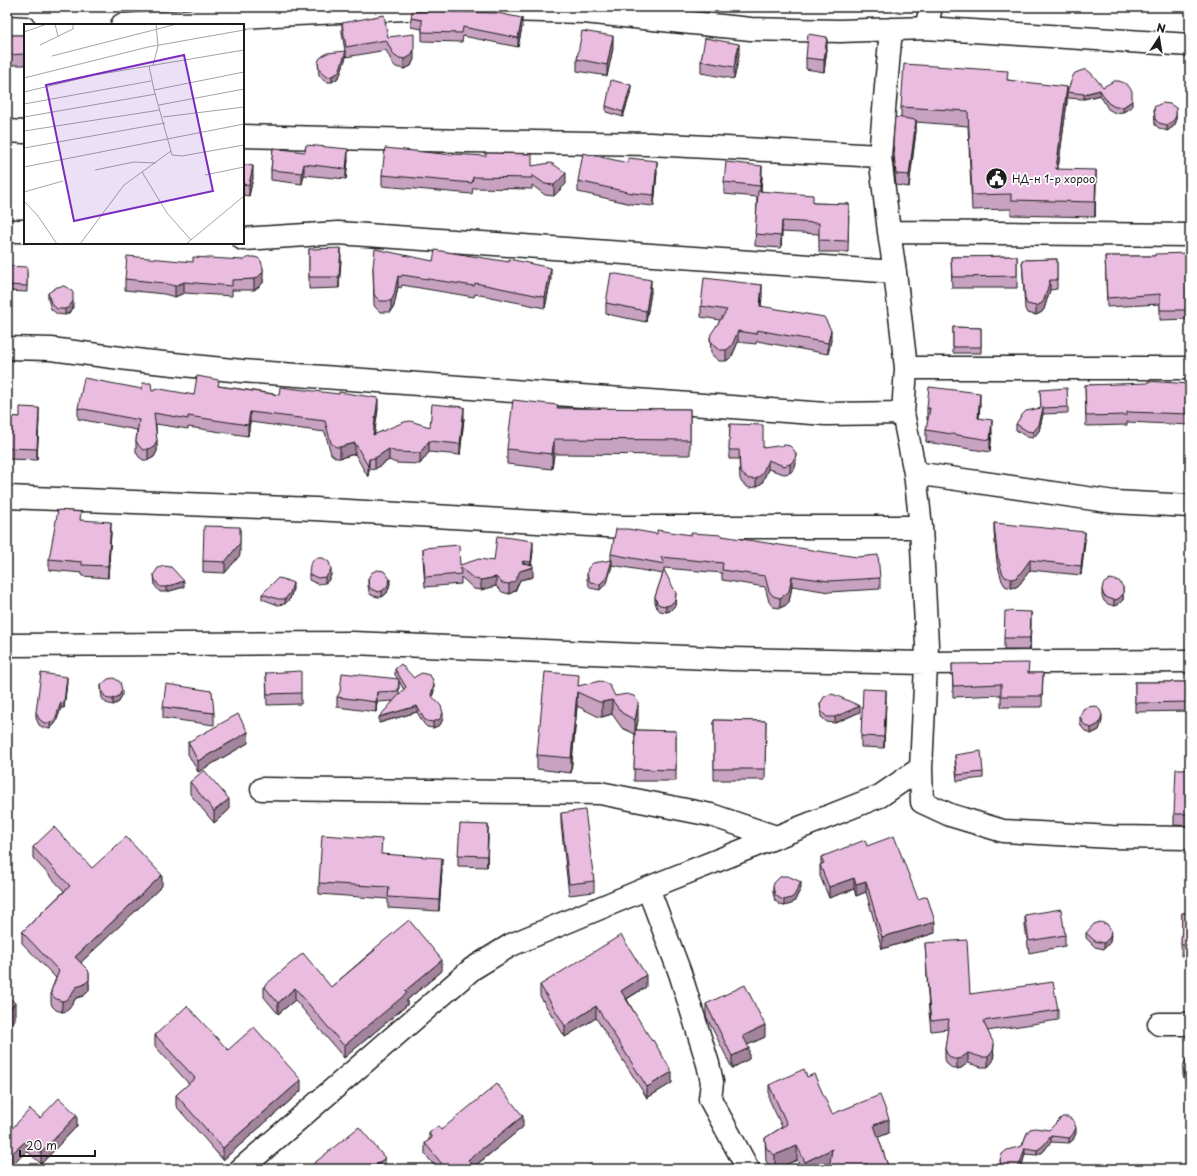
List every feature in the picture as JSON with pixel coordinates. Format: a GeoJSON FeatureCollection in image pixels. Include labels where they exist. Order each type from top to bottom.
{"type":"FeatureCollection","features":[{"type":"Feature","properties":{"kind":"street"},"geometry":{"type":"LineString","coordinates":[[926,28],[931,7]]}},
{"type":"Feature","properties":{"kind":"street"},"geometry":{"type":"LineString","coordinates":[[137,24],[275,15],[428,8],[584,12],[751,29],[840,31],[926,28],[1190,45]]}},
{"type":"Feature","properties":{"kind":"street"},"geometry":{"type":"LineString","coordinates":[[7,27],[24,28]]}},
{"type":"Feature","properties":{"kind":"street"},"geometry":{"type":"LineString","coordinates":[[891,30],[880,156],[906,368],[904,413],[915,473],[921,527],[927,645],[921,768],[922,802],[950,815],[1003,830],[1112,837],[1190,838]]}},
{"type":"Feature","properties":{"kind":"street"},"geometry":{"type":"LineString","coordinates":[[7,131],[24,132]]}},
{"type":"Feature","properties":{"kind":"street"},"geometry":{"type":"LineString","coordinates":[[244,136],[650,144],[880,156]]}},
{"type":"Feature","properties":{"kind":"street"},"geometry":{"type":"LineString","coordinates":[[7,231],[24,231]]}},
{"type":"Feature","properties":{"kind":"street"},"geometry":{"type":"LineString","coordinates":[[889,232],[1190,235]]}},
{"type":"Feature","properties":{"kind":"street"},"geometry":{"type":"LineString","coordinates":[[244,239],[338,233],[895,272]]}},
{"type":"Feature","properties":{"kind":"street"},"geometry":{"type":"LineString","coordinates":[[7,348],[51,349],[144,361],[242,371],[826,414],[904,413]]}},
{"type":"Feature","properties":{"kind":"street"},"geometry":{"type":"LineString","coordinates":[[906,368],[1190,368]]}},
{"type":"Feature","properties":{"kind":"street"},"geometry":{"type":"LineString","coordinates":[[915,473],[1114,502],[1190,506]]}},
{"type":"Feature","properties":{"kind":"street"},"geometry":{"type":"LineString","coordinates":[[7,496],[315,509],[623,527],[921,527]]}},
{"type":"Feature","properties":{"kind":"street"},"geometry":{"type":"LineString","coordinates":[[7,645],[352,643],[732,658],[926,663],[1190,661]]}},
{"type":"Feature","properties":{"kind":"street"},"geometry":{"type":"LineString","coordinates":[[241,1169],[472,969],[512,945],[648,888],[880,796],[921,768]]}},
{"type":"Feature","properties":{"kind":"street"},"geometry":{"type":"LineString","coordinates":[[262,790],[600,793],[711,815],[776,837]]}},
{"type":"Feature","properties":{"kind":"street"},"geometry":{"type":"LineString","coordinates":[[648,888],[680,973],[708,1064],[712,1082],[710,1099],[748,1169]]}},
{"type":"Feature","properties":{"kind":"street"},"geometry":{"type":"LineString","coordinates":[[1159,1024],[1190,1024]]}},
{"type":"Feature","properties":{"kind":"building"},"geometry":{"type":"Polygon","coordinates":[[[412,12],[497,13],[522,18],[518,38],[463,27],[462,33],[422,32],[422,20],[411,18],[412,12]]]}},
{"type":"Feature","properties":{"kind":"building"},"geometry":{"type":"Polygon","coordinates":[[[384,15],[388,37],[414,34],[414,49],[411,56],[404,59],[396,57],[386,40],[346,47],[342,23],[384,15]]]}},
{"type":"Feature","properties":{"kind":"building"},"geometry":{"type":"Polygon","coordinates":[[[582,31],[613,36],[607,65],[577,59],[582,31]]]}},
{"type":"Feature","properties":{"kind":"building"},"geometry":{"type":"Polygon","coordinates":[[[808,34],[827,37],[824,60],[806,58],[808,34]]]}},
{"type":"Feature","properties":{"kind":"building"},"geometry":{"type":"Polygon","coordinates":[[[7,35],[24,35],[24,54],[7,55],[7,35]]]}},
{"type":"Feature","properties":{"kind":"building"},"geometry":{"type":"Polygon","coordinates":[[[705,38],[739,44],[734,67],[701,61],[705,38]]]}},
{"type":"Feature","properties":{"kind":"building"},"geometry":{"type":"Polygon","coordinates":[[[346,51],[338,73],[328,77],[324,75],[319,69],[318,62],[320,58],[327,53],[346,51]]]}},
{"type":"Feature","properties":{"kind":"building"},"geometry":{"type":"Polygon","coordinates":[[[904,64],[1008,71],[1007,80],[1067,87],[1056,169],[1096,170],[1095,202],[1011,200],[1011,194],[972,195],[968,111],[901,107],[904,64]]]}},
{"type":"Feature","properties":{"kind":"building"},"geometry":{"type":"Polygon","coordinates":[[[1087,70],[1091,73],[1103,87],[1114,81],[1127,84],[1132,91],[1132,101],[1123,107],[1115,107],[1108,103],[1100,90],[1084,94],[1067,92],[1075,73],[1087,70]]]}},
{"type":"Feature","properties":{"kind":"building"},"geometry":{"type":"Polygon","coordinates":[[[611,80],[631,85],[623,112],[606,106],[611,80]]]}},
{"type":"Feature","properties":{"kind":"building"},"geometry":{"type":"Polygon","coordinates":[[[1162,103],[1170,104],[1176,108],[1176,116],[1174,120],[1167,125],[1159,123],[1155,119],[1154,107],[1162,103]]]}},
{"type":"Feature","properties":{"kind":"building"},"geometry":{"type":"Polygon","coordinates":[[[895,117],[916,120],[909,175],[896,174],[893,144],[895,117]]]}},
{"type":"Feature","properties":{"kind":"building"},"geometry":{"type":"Polygon","coordinates":[[[306,145],[348,149],[346,169],[304,164],[302,173],[271,170],[273,148],[305,152],[306,145]]]}},
{"type":"Feature","properties":{"kind":"building"},"geometry":{"type":"Polygon","coordinates":[[[385,148],[453,155],[486,156],[486,153],[532,154],[532,166],[550,163],[566,173],[554,185],[545,184],[532,175],[532,178],[473,177],[472,183],[382,175],[385,148]]]}},
{"type":"Feature","properties":{"kind":"building"},"geometry":{"type":"Polygon","coordinates":[[[583,153],[628,163],[628,158],[657,161],[654,195],[632,193],[578,181],[583,153]]]}},
{"type":"Feature","properties":{"kind":"building"},"geometry":{"type":"Polygon","coordinates":[[[726,162],[762,166],[760,186],[724,182],[726,162]]]}},
{"type":"Feature","properties":{"kind":"building"},"geometry":{"type":"Polygon","coordinates":[[[244,164],[253,166],[249,185],[244,184],[244,164]]]}},
{"type":"Feature","properties":{"kind":"building"},"geometry":{"type":"Polygon","coordinates":[[[758,191],[813,195],[813,203],[849,204],[848,241],[819,240],[819,223],[782,221],[781,236],[755,234],[758,191]]]}},
{"type":"Feature","properties":{"kind":"building"},"geometry":{"type":"Polygon","coordinates":[[[341,248],[339,277],[309,277],[309,249],[341,248]]]}},
{"type":"Feature","properties":{"kind":"building"},"geometry":{"type":"Polygon","coordinates":[[[375,249],[433,261],[435,250],[509,262],[509,259],[551,268],[545,297],[475,283],[474,286],[402,275],[401,277],[398,276],[394,295],[391,301],[380,301],[374,294],[373,267],[375,249]]]}},
{"type":"Feature","properties":{"kind":"building"},"geometry":{"type":"Polygon","coordinates":[[[1190,253],[1190,310],[1160,310],[1160,294],[1107,298],[1105,256],[1155,256],[1155,254],[1190,253]]]}},
{"type":"Feature","properties":{"kind":"building"},"geometry":{"type":"Polygon","coordinates":[[[127,256],[193,262],[193,257],[243,260],[254,257],[261,261],[263,272],[254,279],[232,280],[232,286],[184,282],[175,286],[164,283],[125,279],[127,256]]]}},
{"type":"Feature","properties":{"kind":"building"},"geometry":{"type":"Polygon","coordinates":[[[1017,256],[1017,276],[952,277],[951,257],[1017,256]]]}},
{"type":"Feature","properties":{"kind":"building"},"geometry":{"type":"Polygon","coordinates":[[[1057,259],[1057,280],[1050,280],[1042,303],[1036,306],[1027,304],[1025,299],[1022,260],[1057,259]]]}},
{"type":"Feature","properties":{"kind":"building"},"geometry":{"type":"Polygon","coordinates":[[[7,266],[27,267],[27,286],[7,285],[7,266]]]}},
{"type":"Feature","properties":{"kind":"building"},"geometry":{"type":"Polygon","coordinates":[[[611,273],[651,280],[646,311],[606,303],[611,273]]]}},
{"type":"Feature","properties":{"kind":"building"},"geometry":{"type":"Polygon","coordinates":[[[704,278],[762,285],[760,306],[824,317],[831,330],[828,343],[757,330],[756,334],[738,331],[732,345],[729,348],[726,350],[719,350],[713,345],[710,338],[711,334],[727,310],[701,306],[704,278]]]}},
{"type":"Feature","properties":{"kind":"building"},"geometry":{"type":"Polygon","coordinates":[[[64,286],[73,293],[73,301],[69,307],[65,309],[57,309],[51,303],[48,293],[57,287],[64,286]]]}},
{"type":"Feature","properties":{"kind":"building"},"geometry":{"type":"Polygon","coordinates":[[[953,327],[981,328],[981,347],[953,347],[953,327]]]}},
{"type":"Feature","properties":{"kind":"building"},"geometry":{"type":"Polygon","coordinates":[[[197,376],[219,380],[218,386],[279,395],[280,387],[339,394],[339,392],[378,398],[373,435],[410,421],[430,427],[432,404],[464,407],[460,444],[429,441],[420,453],[396,452],[389,449],[375,458],[369,459],[368,466],[355,443],[336,447],[331,443],[325,421],[250,412],[248,425],[188,416],[188,419],[154,413],[157,440],[154,447],[143,450],[136,441],[139,420],[78,408],[84,378],[142,389],[143,383],[151,383],[152,391],[154,391],[155,388],[194,395],[197,376]]]}},
{"type":"Feature","properties":{"kind":"building"},"geometry":{"type":"Polygon","coordinates":[[[1148,381],[1190,384],[1190,414],[1127,412],[1127,415],[1086,416],[1085,385],[1148,383],[1148,381]]]}},
{"type":"Feature","properties":{"kind":"building"},"geometry":{"type":"Polygon","coordinates":[[[929,387],[980,393],[978,418],[992,420],[990,440],[926,430],[930,408],[927,408],[929,387]]]}},
{"type":"Feature","properties":{"kind":"building"},"geometry":{"type":"Polygon","coordinates":[[[1067,388],[1068,407],[1043,408],[1039,425],[1033,432],[1027,431],[1016,424],[1026,411],[1041,408],[1040,390],[1067,388]]]}},
{"type":"Feature","properties":{"kind":"building"},"geometry":{"type":"Polygon","coordinates":[[[513,400],[558,405],[557,408],[690,409],[690,440],[554,439],[552,454],[507,449],[513,400]]]}},
{"type":"Feature","properties":{"kind":"building"},"geometry":{"type":"Polygon","coordinates":[[[20,407],[39,408],[37,449],[7,448],[7,416],[20,417],[20,407]]]}},
{"type":"Feature","properties":{"kind":"building"},"geometry":{"type":"Polygon","coordinates":[[[730,424],[763,425],[763,448],[785,445],[790,446],[796,454],[795,459],[790,464],[784,466],[768,460],[762,474],[756,479],[749,479],[742,474],[740,470],[739,450],[729,450],[730,424]]]}},
{"type":"Feature","properties":{"kind":"building"},"geometry":{"type":"Polygon","coordinates":[[[58,510],[81,512],[80,520],[111,522],[108,566],[82,565],[82,562],[49,559],[58,510]]]}},
{"type":"Feature","properties":{"kind":"building"},"geometry":{"type":"Polygon","coordinates":[[[994,523],[1085,532],[1081,566],[1030,560],[1016,578],[1011,579],[1005,577],[997,554],[994,523]]]}},
{"type":"Feature","properties":{"kind":"building"},"geometry":{"type":"Polygon","coordinates":[[[204,526],[240,527],[240,543],[225,562],[203,561],[204,526]]]}},
{"type":"Feature","properties":{"kind":"building"},"geometry":{"type":"Polygon","coordinates":[[[616,529],[628,529],[657,534],[657,530],[691,535],[691,533],[722,535],[857,557],[878,555],[880,578],[829,581],[792,576],[789,591],[780,598],[773,596],[769,591],[765,576],[722,570],[723,563],[661,557],[664,564],[611,554],[616,529]]]}},
{"type":"Feature","properties":{"kind":"building"},"geometry":{"type":"Polygon","coordinates":[[[497,536],[533,541],[531,562],[523,561],[522,563],[533,565],[533,567],[520,571],[515,581],[509,584],[502,583],[496,577],[481,580],[474,579],[460,567],[461,574],[425,577],[423,548],[459,545],[460,565],[479,559],[494,561],[497,536]]]}},
{"type":"Feature","properties":{"kind":"building"},"geometry":{"type":"Polygon","coordinates":[[[315,558],[323,558],[329,562],[331,569],[325,577],[318,578],[309,574],[310,565],[315,558]]]}},
{"type":"Feature","properties":{"kind":"building"},"geometry":{"type":"Polygon","coordinates":[[[612,560],[607,577],[600,584],[590,582],[587,574],[588,568],[593,563],[612,560]]]}},
{"type":"Feature","properties":{"kind":"building"},"geometry":{"type":"Polygon","coordinates":[[[164,566],[171,567],[184,581],[166,587],[160,587],[155,580],[154,574],[158,568],[164,566]]]}},
{"type":"Feature","properties":{"kind":"building"},"geometry":{"type":"Polygon","coordinates":[[[377,570],[384,571],[390,579],[387,587],[378,592],[371,589],[368,579],[371,573],[377,570]]]}},
{"type":"Feature","properties":{"kind":"building"},"geometry":{"type":"Polygon","coordinates":[[[664,570],[676,593],[675,600],[670,605],[666,606],[657,603],[655,597],[664,570]]]}},
{"type":"Feature","properties":{"kind":"building"},"geometry":{"type":"Polygon","coordinates":[[[278,578],[293,583],[290,593],[285,599],[278,599],[262,594],[278,578]]]}},
{"type":"Feature","properties":{"kind":"building"},"geometry":{"type":"Polygon","coordinates":[[[1110,579],[1119,581],[1123,587],[1123,594],[1118,599],[1114,600],[1104,596],[1102,590],[1103,584],[1110,579]]]}},
{"type":"Feature","properties":{"kind":"building"},"geometry":{"type":"Polygon","coordinates":[[[1005,611],[1031,612],[1030,638],[1004,638],[1005,611]]]}},
{"type":"Feature","properties":{"kind":"building"},"geometry":{"type":"Polygon","coordinates":[[[1029,663],[1028,673],[1043,673],[1042,696],[1001,696],[1001,684],[953,686],[952,664],[1029,663]]]}},
{"type":"Feature","properties":{"kind":"building"},"geometry":{"type":"Polygon","coordinates":[[[401,664],[414,678],[422,673],[429,675],[432,678],[434,685],[431,695],[441,706],[443,713],[440,719],[433,722],[427,721],[424,719],[417,706],[379,717],[406,687],[395,669],[401,664]]]}},
{"type":"Feature","properties":{"kind":"building"},"geometry":{"type":"Polygon","coordinates":[[[301,671],[301,693],[267,694],[266,673],[301,671]]]}},
{"type":"Feature","properties":{"kind":"building"},"geometry":{"type":"Polygon","coordinates":[[[545,672],[579,675],[578,686],[600,681],[610,686],[615,696],[627,694],[634,696],[638,702],[635,720],[622,713],[612,700],[599,702],[577,692],[571,758],[537,755],[545,672]]]}},
{"type":"Feature","properties":{"kind":"building"},"geometry":{"type":"Polygon","coordinates":[[[41,673],[67,677],[64,703],[61,702],[56,717],[50,723],[44,723],[39,719],[36,712],[41,673]]]}},
{"type":"Feature","properties":{"kind":"building"},"geometry":{"type":"Polygon","coordinates":[[[342,673],[399,679],[398,691],[377,692],[376,702],[337,697],[340,692],[342,673]]]}},
{"type":"Feature","properties":{"kind":"building"},"geometry":{"type":"Polygon","coordinates":[[[114,678],[120,682],[122,690],[119,696],[109,699],[106,698],[102,692],[101,685],[108,679],[114,678]]]}},
{"type":"Feature","properties":{"kind":"building"},"geometry":{"type":"Polygon","coordinates":[[[1135,682],[1190,682],[1190,702],[1135,703],[1135,682]]]}},
{"type":"Feature","properties":{"kind":"building"},"geometry":{"type":"Polygon","coordinates":[[[166,684],[212,691],[214,713],[163,707],[166,684]]]}},
{"type":"Feature","properties":{"kind":"building"},"geometry":{"type":"Polygon","coordinates":[[[863,689],[886,690],[884,737],[861,736],[863,689]]]}},
{"type":"Feature","properties":{"kind":"building"},"geometry":{"type":"Polygon","coordinates":[[[831,694],[860,706],[835,717],[827,717],[821,711],[820,704],[824,697],[831,694]]]}},
{"type":"Feature","properties":{"kind":"building"},"geometry":{"type":"Polygon","coordinates":[[[1096,706],[1102,715],[1099,724],[1091,728],[1083,723],[1080,717],[1083,709],[1096,706]]]}},
{"type":"Feature","properties":{"kind":"building"},"geometry":{"type":"Polygon","coordinates":[[[238,714],[248,732],[198,761],[188,742],[238,714]]]}},
{"type":"Feature","properties":{"kind":"building"},"geometry":{"type":"Polygon","coordinates":[[[714,720],[766,721],[765,769],[714,769],[714,720]]]}},
{"type":"Feature","properties":{"kind":"building"},"geometry":{"type":"Polygon","coordinates":[[[635,730],[676,731],[676,770],[634,769],[635,730]]]}},
{"type":"Feature","properties":{"kind":"building"},"geometry":{"type":"Polygon","coordinates":[[[981,751],[983,772],[957,775],[955,755],[981,751]]]}},
{"type":"Feature","properties":{"kind":"building"},"geometry":{"type":"Polygon","coordinates":[[[1176,769],[1190,769],[1190,814],[1174,814],[1176,769]]]}},
{"type":"Feature","properties":{"kind":"building"},"geometry":{"type":"Polygon","coordinates":[[[204,770],[229,799],[214,811],[190,782],[204,770]]]}},
{"type":"Feature","properties":{"kind":"building"},"geometry":{"type":"Polygon","coordinates":[[[585,810],[594,881],[569,884],[561,813],[585,810]]]}},
{"type":"Feature","properties":{"kind":"building"},"geometry":{"type":"Polygon","coordinates":[[[460,824],[488,825],[487,856],[458,855],[460,824]]]}},
{"type":"Feature","properties":{"kind":"building"},"geometry":{"type":"Polygon","coordinates":[[[54,827],[92,868],[126,837],[162,875],[75,957],[88,970],[89,980],[83,985],[76,987],[69,998],[62,1001],[56,999],[52,995],[51,991],[59,971],[22,932],[70,886],[33,847],[54,827]]]}},
{"type":"Feature","properties":{"kind":"building"},"geometry":{"type":"Polygon","coordinates":[[[322,835],[382,839],[381,854],[442,858],[439,900],[388,897],[389,887],[319,883],[322,835]]]}},
{"type":"Feature","properties":{"kind":"building"},"geometry":{"type":"Polygon","coordinates":[[[894,836],[918,899],[927,896],[935,922],[882,937],[866,881],[856,884],[854,878],[829,887],[820,865],[824,863],[821,857],[865,840],[867,846],[894,836]]]}},
{"type":"Feature","properties":{"kind":"building"},"geometry":{"type":"Polygon","coordinates":[[[788,876],[801,882],[794,896],[784,900],[775,895],[773,887],[774,883],[780,877],[788,876]]]}},
{"type":"Feature","properties":{"kind":"building"},"geometry":{"type":"Polygon","coordinates":[[[1061,909],[1065,935],[1029,941],[1025,915],[1061,909]]]}},
{"type":"Feature","properties":{"kind":"building"},"geometry":{"type":"Polygon","coordinates":[[[1182,913],[1190,913],[1190,945],[1181,945],[1182,913]]]}},
{"type":"Feature","properties":{"kind":"building"},"geometry":{"type":"Polygon","coordinates":[[[409,920],[442,960],[405,991],[407,993],[344,1046],[295,988],[278,1003],[264,986],[303,953],[331,987],[409,920]]]}},
{"type":"Feature","properties":{"kind":"building"},"geometry":{"type":"Polygon","coordinates":[[[1100,922],[1107,924],[1111,930],[1110,937],[1104,943],[1095,941],[1086,933],[1094,924],[1100,922]]]}},
{"type":"Feature","properties":{"kind":"building"},"geometry":{"type":"Polygon","coordinates":[[[621,935],[646,975],[621,991],[672,1072],[647,1087],[596,1006],[565,1026],[540,985],[621,935]]]}},
{"type":"Feature","properties":{"kind":"building"},"geometry":{"type":"Polygon","coordinates":[[[967,940],[970,994],[1053,982],[1058,1010],[983,1021],[994,1044],[993,1051],[988,1057],[981,1057],[968,1053],[961,1058],[953,1059],[947,1054],[945,1049],[949,1019],[931,1021],[925,943],[967,940]]]}},
{"type":"Feature","properties":{"kind":"building"},"geometry":{"type":"Polygon","coordinates":[[[745,985],[765,1025],[743,1036],[749,1048],[732,1056],[706,1004],[745,985]]]}},
{"type":"Feature","properties":{"kind":"building"},"geometry":{"type":"Polygon","coordinates":[[[7,995],[15,1003],[7,1012],[7,995]]]}},
{"type":"Feature","properties":{"kind":"building"},"geometry":{"type":"Polygon","coordinates":[[[187,1006],[228,1050],[254,1027],[301,1080],[223,1148],[176,1095],[195,1078],[155,1035],[187,1006]]]}},
{"type":"Feature","properties":{"kind":"building"},"geometry":{"type":"Polygon","coordinates":[[[1190,1059],[1190,1078],[1186,1077],[1183,1066],[1186,1060],[1190,1059]]]}},
{"type":"Feature","properties":{"kind":"building"},"geometry":{"type":"Polygon","coordinates":[[[804,1069],[807,1077],[814,1074],[832,1114],[880,1095],[889,1119],[874,1125],[889,1169],[868,1169],[866,1163],[862,1169],[829,1169],[832,1149],[805,1162],[797,1146],[775,1155],[768,1150],[766,1147],[765,1138],[787,1124],[769,1085],[804,1069]]]}},
{"type":"Feature","properties":{"kind":"building"},"geometry":{"type":"Polygon","coordinates":[[[497,1084],[523,1116],[468,1160],[476,1169],[446,1169],[425,1143],[432,1138],[429,1133],[438,1126],[441,1130],[497,1084]]]}},
{"type":"Feature","properties":{"kind":"building"},"geometry":{"type":"Polygon","coordinates":[[[59,1098],[77,1115],[41,1153],[27,1140],[7,1158],[7,1134],[30,1109],[40,1118],[59,1098]]]}},
{"type":"Feature","properties":{"kind":"building"},"geometry":{"type":"Polygon","coordinates":[[[1062,1117],[1068,1117],[1074,1121],[1076,1128],[1069,1138],[1051,1136],[1043,1146],[1037,1150],[1025,1148],[1020,1164],[1016,1169],[1006,1169],[1001,1164],[1000,1160],[1002,1154],[1007,1150],[1022,1146],[1030,1129],[1035,1128],[1049,1130],[1062,1117]]]}},
{"type":"Feature","properties":{"kind":"building"},"geometry":{"type":"Polygon","coordinates":[[[359,1127],[385,1158],[375,1166],[377,1169],[307,1169],[359,1127]]]}},
{"type":"Feature","properties":{"kind":"building"},"geometry":{"type":"Polygon","coordinates":[[[591,1164],[595,1169],[584,1169],[591,1164]]]}},
{"type":"Feature","properties":{"kind":"place","name":"НД-н 1-р хороо"},"geometry":{"type":"Point","coordinates":[996,179]}}]}
